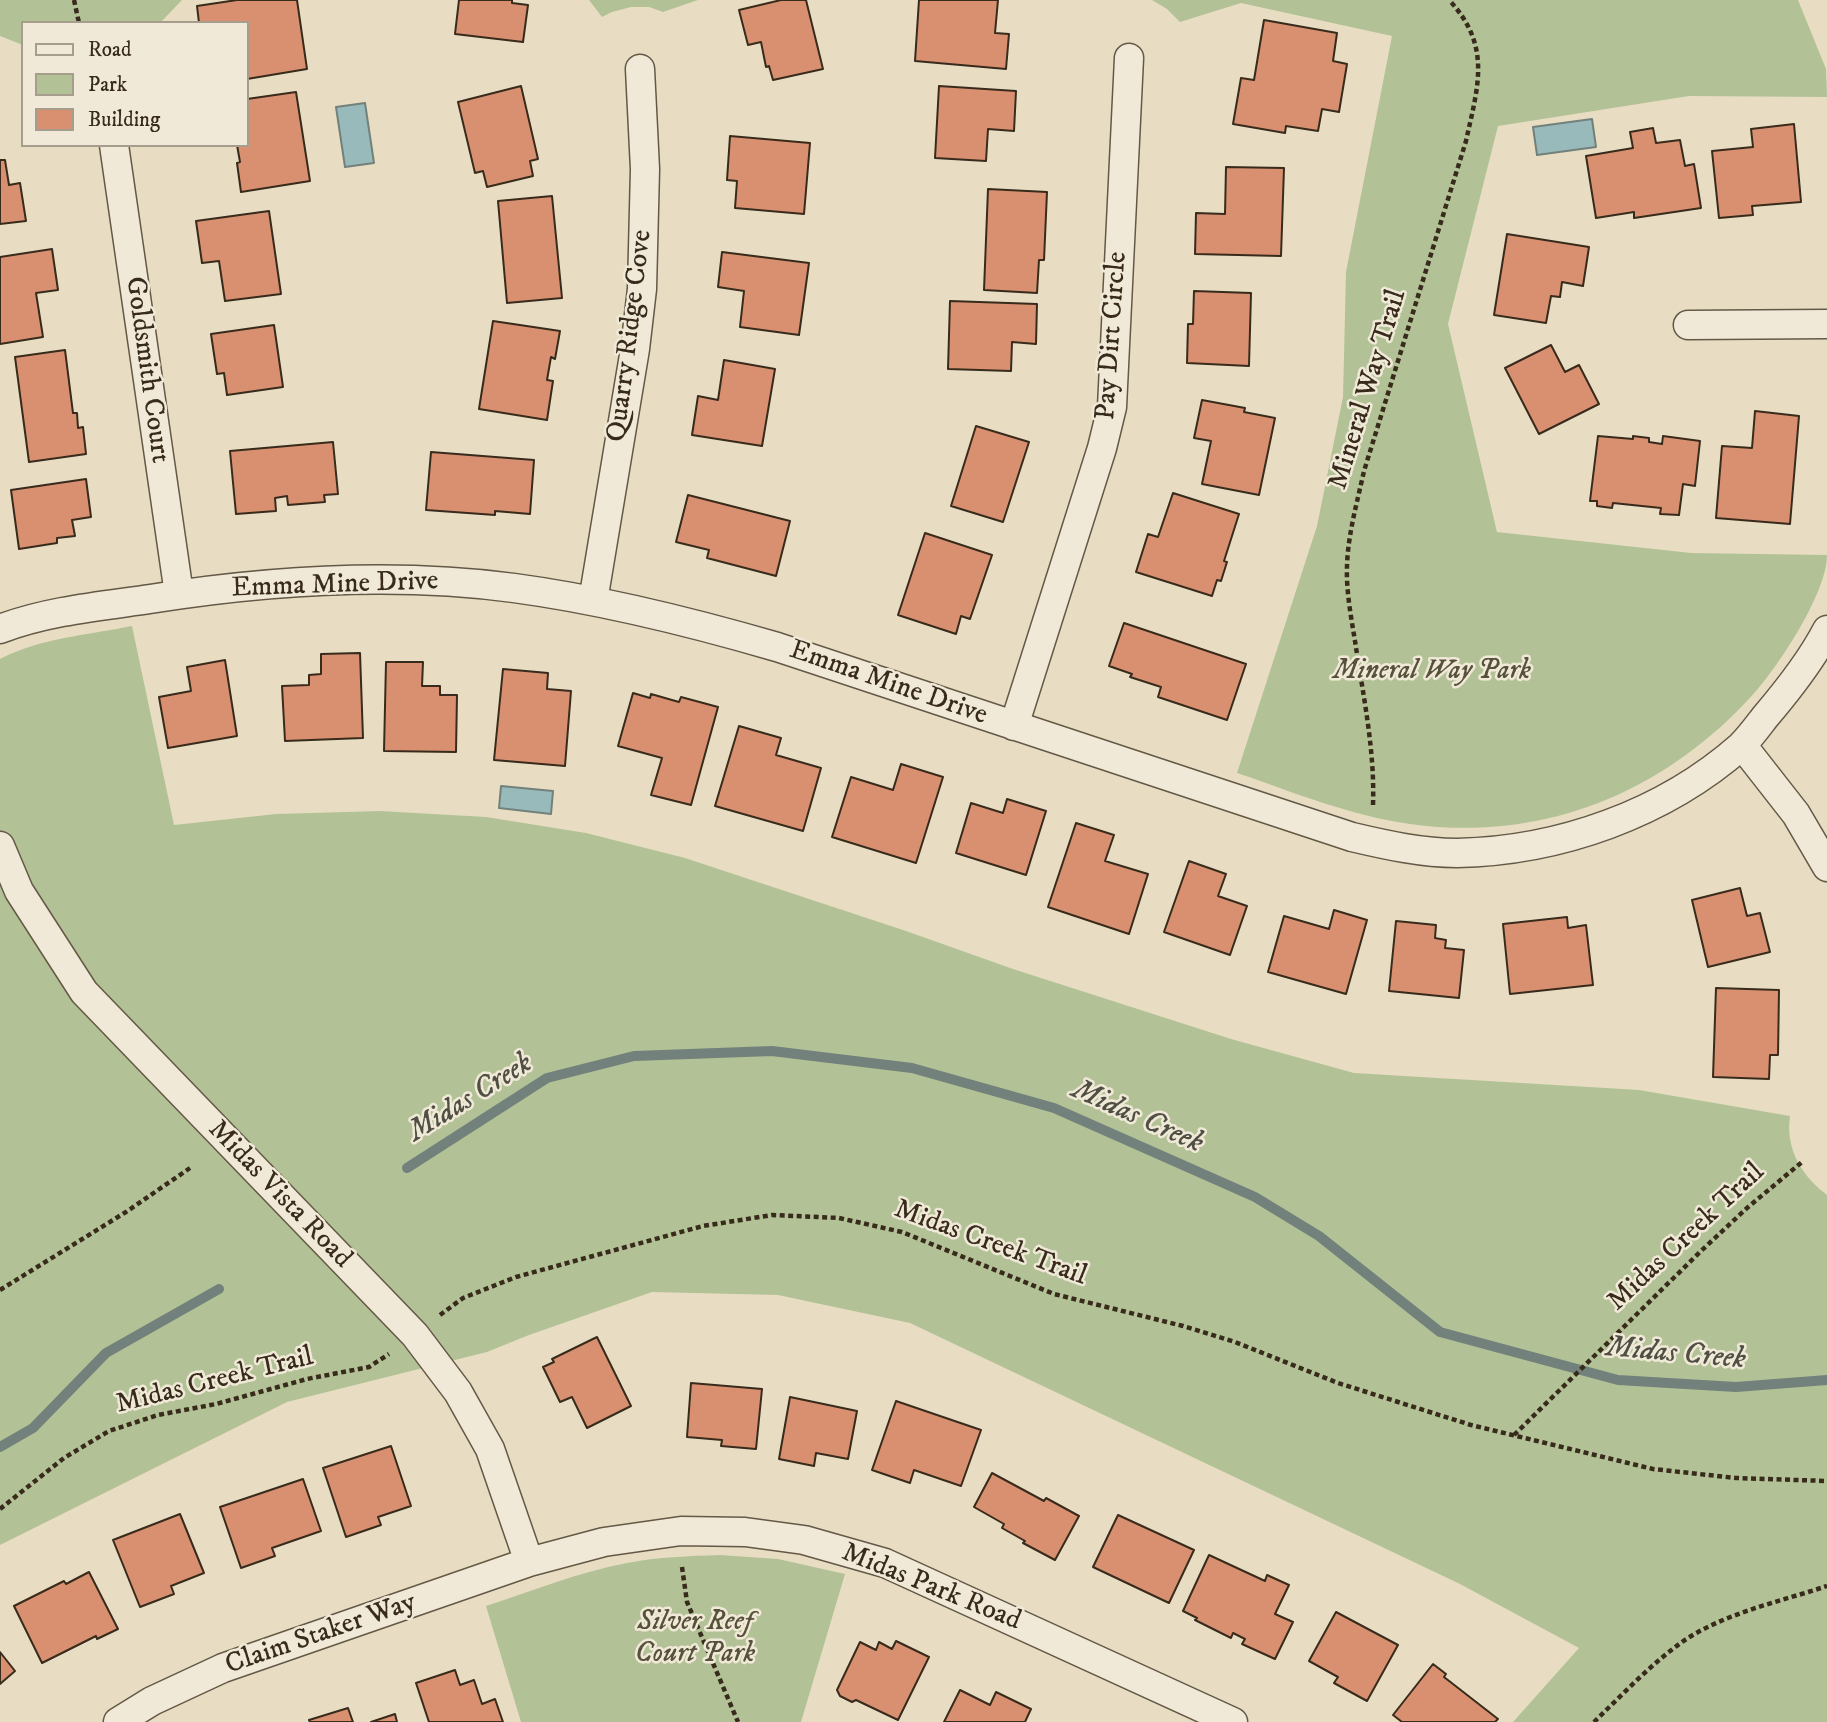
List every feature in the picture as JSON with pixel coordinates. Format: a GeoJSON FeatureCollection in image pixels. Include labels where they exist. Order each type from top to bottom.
{"type":"FeatureCollection","features":[{"type":"Feature","properties":{"kind":"street","name":"Pay Dirt Circle"},"geometry":{"type":"LineString","coordinates":[[1014,726],[1102,448],[1112,407],[1129,58]]}},
{"type":"Feature","properties":{"kind":"street","name":"Quarry Ridge Cove"},"geometry":{"type":"LineString","coordinates":[[593,601],[635,349],[642,289],[645,169],[640,69]]}},
{"type":"Feature","properties":{"kind":"street","name":"Goldsmith Court"},"geometry":{"type":"LineString","coordinates":[[114,147],[178,594]]}},
{"type":"Feature","properties":{"kind":"street"},"geometry":{"type":"LineString","coordinates":[[1688,325],[1827,324]]}},
{"type":"Feature","properties":{"kind":"street","name":"Emma Mine Drive"},"geometry":{"type":"LineString","coordinates":[[0,629],[15,623],[96,607],[264,584],[350,580],[433,581],[513,588],[593,601],[685,621],[777,647],[1352,837],[1402,848],[1454,853],[1507,850],[1566,839],[1625,818],[1687,786],[1742,745],[1787,691],[1827,630]]}},
{"type":"Feature","properties":{"kind":"street"},"geometry":{"type":"LineString","coordinates":[[1742,745],[1796,814],[1827,867]]}},
{"type":"Feature","properties":{"kind":"street","name":"Midas Vista Road"},"geometry":{"type":"LineString","coordinates":[[0,846],[19,891],[84,992],[415,1335],[458,1392],[490,1449],[529,1562]]}},
{"type":"Feature","properties":{"kind":"street","name":"Midas Park Road"},"geometry":{"type":"LineString","coordinates":[[529,1562],[604,1542],[681,1531],[745,1532],[804,1539],[885,1563],[1233,1722]]}},
{"type":"Feature","properties":{"kind":"street","name":"Claim Staker Way"},"geometry":{"type":"LineString","coordinates":[[118,1722],[152,1700],[223,1668],[529,1562]]}},
{"type":"Feature","properties":{"kind":"path"},"geometry":{"type":"LineString","coordinates":[[74,0],[79,21]]}},
{"type":"Feature","properties":{"kind":"path","name":"Mineral Way Trail"},"geometry":{"type":"LineString","coordinates":[[1373,805],[1374,779],[1369,733],[1350,610],[1347,568],[1351,527],[1364,471],[1454,179],[1475,98],[1479,70],[1476,43],[1460,12],[1449,0]]}},
{"type":"Feature","properties":{"kind":"path","name":"Midas Creek Trail"},"geometry":{"type":"LineString","coordinates":[[1514,1436],[1701,1251],[1802,1162]]}},
{"type":"Feature","properties":{"kind":"path"},"geometry":{"type":"LineString","coordinates":[[0,1290],[126,1212],[190,1168]]}},
{"type":"Feature","properties":{"kind":"path","name":"Midas Creek Trail"},"geometry":{"type":"LineString","coordinates":[[448,1309],[463,1298],[516,1277],[703,1226],[772,1215],[839,1218],[902,1232],[1054,1294],[1183,1326],[1235,1342],[1375,1395],[1514,1436],[1653,1469],[1736,1478],[1827,1481]]}},
{"type":"Feature","properties":{"kind":"path","name":"Midas Creek Trail"},"geometry":{"type":"LineString","coordinates":[[0,1509],[64,1458],[109,1432],[158,1415],[216,1404],[307,1378],[369,1367],[380,1361]]}},
{"type":"Feature","properties":{"kind":"path"},"geometry":{"type":"LineString","coordinates":[[682,1567],[687,1602],[738,1722]]}},
{"type":"Feature","properties":{"kind":"path"},"geometry":{"type":"LineString","coordinates":[[1594,1722],[1683,1641],[1740,1614],[1827,1586]]}},
{"type":"Feature","properties":{"kind":"green space"},"geometry":{"type":"Polygon","coordinates":[[[0,0],[182,0],[162,21],[21,21],[21,44],[0,36],[0,0]]]}},
{"type":"Feature","properties":{"kind":"green space"},"geometry":{"type":"Polygon","coordinates":[[[589,0],[698,0],[663,12],[649,7],[631,7],[602,17],[589,0]]]}},
{"type":"Feature","properties":{"kind":"green space","name":"Mineral Way Park"},"geometry":{"type":"Polygon","coordinates":[[[1152,0],[1798,0],[1826,69],[1827,97],[1689,96],[1498,126],[1448,324],[1497,532],[1691,553],[1827,555],[1825,570],[1811,607],[1778,662],[1757,690],[1722,726],[1684,756],[1644,782],[1601,802],[1556,817],[1509,825],[1460,828],[1410,824],[1366,815],[1322,803],[1237,773],[1317,526],[1343,397],[1346,272],[1392,36],[1241,3],[1180,22],[1167,9],[1152,0]]]}},
{"type":"Feature","properties":{"kind":"green space"},"geometry":{"type":"Polygon","coordinates":[[[132,626],[174,825],[276,814],[380,811],[486,817],[586,833],[685,858],[1013,969],[1231,1039],[1354,1073],[1639,1090],[1790,1116],[1790,1140],[1797,1161],[1810,1179],[1827,1195],[1827,1722],[1513,1722],[1579,1648],[1460,1584],[910,1323],[778,1295],[652,1292],[487,1352],[287,1402],[0,1545],[0,659],[31,646],[132,626]]]}},
{"type":"Feature","properties":{"kind":"green space","name":"Silver Reef Court Park"},"geometry":{"type":"Polygon","coordinates":[[[720,1555],[778,1559],[845,1574],[801,1722],[521,1722],[486,1606],[609,1567],[662,1558],[720,1555]]]}},
{"type":"Feature","properties":{"kind":"water"},"geometry":{"type":"Polygon","coordinates":[[[365,103],[374,163],[345,167],[336,107],[365,103]]]}},
{"type":"Feature","properties":{"kind":"water"},"geometry":{"type":"Polygon","coordinates":[[[1592,119],[1596,147],[1537,155],[1533,127],[1592,119]]]}},
{"type":"Feature","properties":{"kind":"water"},"geometry":{"type":"Polygon","coordinates":[[[501,786],[553,791],[551,814],[499,808],[501,786]]]}},
{"type":"Feature","properties":{"kind":"building"},"geometry":{"type":"Polygon","coordinates":[[[237,0],[297,0],[307,69],[248,79],[248,21],[199,21],[197,6],[237,0]]]}},
{"type":"Feature","properties":{"kind":"building"},"geometry":{"type":"Polygon","coordinates":[[[459,0],[512,0],[512,3],[528,5],[523,42],[455,34],[459,0]]]}},
{"type":"Feature","properties":{"kind":"building"},"geometry":{"type":"Polygon","coordinates":[[[781,0],[806,0],[823,69],[773,80],[769,66],[766,67],[761,42],[748,45],[739,10],[781,0]]]}},
{"type":"Feature","properties":{"kind":"building"},"geometry":{"type":"Polygon","coordinates":[[[919,0],[998,0],[995,33],[1009,34],[1006,69],[915,61],[919,0]]]}},
{"type":"Feature","properties":{"kind":"building"},"geometry":{"type":"Polygon","coordinates":[[[1264,20],[1337,33],[1333,61],[1347,64],[1339,112],[1322,109],[1318,131],[1286,126],[1285,133],[1233,124],[1241,78],[1254,80],[1264,20]]]}},
{"type":"Feature","properties":{"kind":"building"},"geometry":{"type":"Polygon","coordinates":[[[521,86],[538,159],[530,161],[533,176],[487,187],[483,171],[475,173],[458,102],[521,86]]]}},
{"type":"Feature","properties":{"kind":"building"},"geometry":{"type":"Polygon","coordinates":[[[939,86],[1016,91],[1014,131],[988,129],[986,161],[935,158],[939,86]]]}},
{"type":"Feature","properties":{"kind":"building"},"geometry":{"type":"Polygon","coordinates":[[[296,92],[310,181],[241,192],[237,147],[248,147],[248,99],[296,92]]]}},
{"type":"Feature","properties":{"kind":"building"},"geometry":{"type":"Polygon","coordinates":[[[1794,124],[1801,202],[1752,206],[1753,215],[1719,218],[1712,151],[1753,147],[1751,129],[1794,124]]]}},
{"type":"Feature","properties":{"kind":"building"},"geometry":{"type":"Polygon","coordinates":[[[1653,128],[1656,143],[1680,140],[1685,166],[1694,164],[1701,208],[1634,218],[1634,212],[1596,218],[1586,156],[1633,148],[1630,132],[1653,128]]]}},
{"type":"Feature","properties":{"kind":"building"},"geometry":{"type":"Polygon","coordinates":[[[730,136],[810,143],[804,214],[735,208],[737,181],[727,180],[730,136]]]}},
{"type":"Feature","properties":{"kind":"building"},"geometry":{"type":"Polygon","coordinates":[[[0,160],[5,160],[9,185],[20,183],[26,221],[0,224],[0,160]]]}},
{"type":"Feature","properties":{"kind":"building"},"geometry":{"type":"Polygon","coordinates":[[[1226,167],[1284,168],[1281,256],[1195,254],[1196,213],[1225,214],[1226,167]]]}},
{"type":"Feature","properties":{"kind":"building"},"geometry":{"type":"Polygon","coordinates":[[[988,189],[1047,192],[1044,260],[1039,260],[1037,293],[984,290],[988,189]]]}},
{"type":"Feature","properties":{"kind":"building"},"geometry":{"type":"Polygon","coordinates":[[[552,196],[562,298],[507,303],[498,201],[552,196]]]}},
{"type":"Feature","properties":{"kind":"building"},"geometry":{"type":"Polygon","coordinates":[[[269,211],[281,294],[225,301],[219,261],[202,263],[196,221],[269,211]]]}},
{"type":"Feature","properties":{"kind":"building"},"geometry":{"type":"Polygon","coordinates":[[[1507,234],[1589,247],[1583,286],[1562,282],[1560,297],[1551,296],[1546,323],[1494,315],[1507,234]]]}},
{"type":"Feature","properties":{"kind":"building"},"geometry":{"type":"Polygon","coordinates":[[[52,249],[58,290],[36,293],[43,337],[0,344],[0,257],[52,249]]]}},
{"type":"Feature","properties":{"kind":"building"},"geometry":{"type":"Polygon","coordinates":[[[722,252],[809,263],[799,335],[740,327],[744,291],[718,287],[722,252]]]}},
{"type":"Feature","properties":{"kind":"building"},"geometry":{"type":"Polygon","coordinates":[[[1194,291],[1251,293],[1249,366],[1187,363],[1188,324],[1193,324],[1194,291]]]}},
{"type":"Feature","properties":{"kind":"building"},"geometry":{"type":"Polygon","coordinates":[[[950,301],[1037,304],[1036,344],[1012,342],[1011,371],[948,369],[950,301]]]}},
{"type":"Feature","properties":{"kind":"building"},"geometry":{"type":"Polygon","coordinates":[[[493,321],[560,331],[555,359],[551,357],[547,380],[553,381],[547,420],[479,409],[493,321]]]}},
{"type":"Feature","properties":{"kind":"building"},"geometry":{"type":"Polygon","coordinates":[[[274,325],[283,387],[227,395],[224,373],[217,374],[211,334],[274,325]]]}},
{"type":"Feature","properties":{"kind":"building"},"geometry":{"type":"Polygon","coordinates":[[[1551,345],[1565,372],[1579,365],[1599,404],[1539,434],[1505,368],[1551,345]]]}},
{"type":"Feature","properties":{"kind":"building"},"geometry":{"type":"Polygon","coordinates":[[[65,350],[73,413],[77,413],[78,428],[83,427],[86,454],[29,462],[15,357],[65,350]]]}},
{"type":"Feature","properties":{"kind":"building"},"geometry":{"type":"Polygon","coordinates":[[[724,360],[775,369],[762,446],[692,435],[698,396],[718,400],[724,360]]]}},
{"type":"Feature","properties":{"kind":"building"},"geometry":{"type":"Polygon","coordinates":[[[1202,400],[1245,408],[1244,412],[1275,418],[1259,495],[1202,484],[1211,441],[1194,438],[1202,400]]]}},
{"type":"Feature","properties":{"kind":"building"},"geometry":{"type":"Polygon","coordinates":[[[1755,411],[1799,416],[1790,524],[1716,518],[1722,446],[1752,448],[1755,411]]]}},
{"type":"Feature","properties":{"kind":"building"},"geometry":{"type":"Polygon","coordinates":[[[976,426],[1029,442],[1003,522],[951,506],[976,426]]]}},
{"type":"Feature","properties":{"kind":"building"},"geometry":{"type":"Polygon","coordinates":[[[1598,436],[1649,438],[1649,442],[1662,444],[1663,436],[1700,441],[1695,486],[1683,484],[1679,515],[1660,514],[1661,508],[1613,503],[1612,508],[1597,506],[1597,501],[1590,501],[1598,436]]]}},
{"type":"Feature","properties":{"kind":"building"},"geometry":{"type":"Polygon","coordinates":[[[333,442],[338,494],[324,495],[325,502],[288,505],[287,496],[275,498],[276,511],[236,514],[230,451],[333,442]]]}},
{"type":"Feature","properties":{"kind":"building"},"geometry":{"type":"Polygon","coordinates":[[[431,452],[534,460],[530,514],[495,511],[495,515],[426,510],[431,452]]]}},
{"type":"Feature","properties":{"kind":"building"},"geometry":{"type":"Polygon","coordinates":[[[86,479],[91,517],[72,520],[75,536],[57,538],[57,543],[19,549],[11,490],[86,479]]]}},
{"type":"Feature","properties":{"kind":"building"},"geometry":{"type":"Polygon","coordinates":[[[1173,493],[1239,514],[1224,561],[1227,562],[1221,581],[1217,580],[1212,596],[1136,572],[1148,534],[1158,537],[1173,493]]]}},
{"type":"Feature","properties":{"kind":"building"},"geometry":{"type":"Polygon","coordinates":[[[688,495],[790,521],[776,576],[707,558],[709,550],[676,542],[688,495]]]}},
{"type":"Feature","properties":{"kind":"building"},"geometry":{"type":"Polygon","coordinates":[[[925,533],[992,555],[970,619],[961,616],[956,634],[898,615],[925,533]]]}},
{"type":"Feature","properties":{"kind":"building"},"geometry":{"type":"Polygon","coordinates":[[[1124,623],[1246,664],[1227,720],[1158,697],[1161,687],[1130,677],[1132,674],[1109,666],[1124,623]]]}},
{"type":"Feature","properties":{"kind":"building"},"geometry":{"type":"Polygon","coordinates":[[[360,653],[363,738],[285,741],[282,686],[309,685],[309,675],[321,674],[321,654],[360,653]]]}},
{"type":"Feature","properties":{"kind":"building"},"geometry":{"type":"Polygon","coordinates":[[[225,660],[237,736],[168,748],[159,697],[191,691],[187,667],[225,660]]]}},
{"type":"Feature","properties":{"kind":"building"},"geometry":{"type":"Polygon","coordinates":[[[386,662],[423,662],[422,686],[440,686],[440,695],[457,695],[456,752],[384,751],[386,662]]]}},
{"type":"Feature","properties":{"kind":"building"},"geometry":{"type":"Polygon","coordinates":[[[503,669],[548,673],[547,689],[571,691],[565,766],[494,760],[503,669]]]}},
{"type":"Feature","properties":{"kind":"building"},"geometry":{"type":"Polygon","coordinates":[[[633,693],[650,698],[651,694],[679,702],[681,697],[718,707],[691,805],[651,795],[662,758],[618,746],[633,693]]]}},
{"type":"Feature","properties":{"kind":"building"},"geometry":{"type":"Polygon","coordinates":[[[739,726],[781,738],[776,755],[821,768],[803,831],[715,806],[739,726]]]}},
{"type":"Feature","properties":{"kind":"building"},"geometry":{"type":"Polygon","coordinates":[[[901,764],[943,777],[916,863],[832,837],[851,777],[893,790],[901,764]]]}},
{"type":"Feature","properties":{"kind":"building"},"geometry":{"type":"Polygon","coordinates":[[[1007,799],[1046,811],[1026,875],[956,853],[971,803],[1003,813],[1007,799]]]}},
{"type":"Feature","properties":{"kind":"building"},"geometry":{"type":"Polygon","coordinates":[[[1076,823],[1114,835],[1105,861],[1148,874],[1129,934],[1048,907],[1076,823]]]}},
{"type":"Feature","properties":{"kind":"building"},"geometry":{"type":"Polygon","coordinates":[[[1189,861],[1226,874],[1218,896],[1247,906],[1230,955],[1164,932],[1189,861]]]}},
{"type":"Feature","properties":{"kind":"building"},"geometry":{"type":"Polygon","coordinates":[[[1740,888],[1747,916],[1760,913],[1770,952],[1708,967],[1692,900],[1740,888]]]}},
{"type":"Feature","properties":{"kind":"building"},"geometry":{"type":"Polygon","coordinates":[[[1334,910],[1367,920],[1346,994],[1268,972],[1284,916],[1329,929],[1334,910]]]}},
{"type":"Feature","properties":{"kind":"building"},"geometry":{"type":"Polygon","coordinates":[[[1567,917],[1568,928],[1586,925],[1593,985],[1510,994],[1503,924],[1567,917]]]}},
{"type":"Feature","properties":{"kind":"building"},"geometry":{"type":"Polygon","coordinates":[[[1396,921],[1436,925],[1435,938],[1446,940],[1445,948],[1464,950],[1459,998],[1389,991],[1396,921]]]}},
{"type":"Feature","properties":{"kind":"building"},"geometry":{"type":"Polygon","coordinates":[[[1716,988],[1779,990],[1778,1055],[1770,1055],[1769,1079],[1713,1077],[1716,988]]]}},
{"type":"Feature","properties":{"kind":"building"},"geometry":{"type":"Polygon","coordinates":[[[597,1337],[631,1406],[587,1428],[572,1397],[560,1402],[543,1367],[554,1362],[552,1359],[597,1337]]]}},
{"type":"Feature","properties":{"kind":"building"},"geometry":{"type":"Polygon","coordinates":[[[691,1383],[762,1389],[756,1449],[721,1446],[722,1440],[687,1437],[691,1383]]]}},
{"type":"Feature","properties":{"kind":"building"},"geometry":{"type":"Polygon","coordinates":[[[790,1397],[857,1411],[848,1459],[816,1453],[814,1466],[779,1459],[790,1397]]]}},
{"type":"Feature","properties":{"kind":"building"},"geometry":{"type":"Polygon","coordinates":[[[896,1401],[981,1430],[961,1486],[914,1470],[910,1483],[872,1470],[896,1401]]]}},
{"type":"Feature","properties":{"kind":"building"},"geometry":{"type":"Polygon","coordinates":[[[391,1446],[411,1506],[378,1517],[381,1525],[346,1537],[323,1468],[391,1446]]]}},
{"type":"Feature","properties":{"kind":"building"},"geometry":{"type":"Polygon","coordinates":[[[992,1473],[1079,1516],[1055,1560],[1023,1543],[1025,1541],[1002,1528],[1004,1524],[974,1507],[992,1473]]]}},
{"type":"Feature","properties":{"kind":"building"},"geometry":{"type":"Polygon","coordinates":[[[303,1479],[321,1531],[272,1548],[275,1556],[241,1568],[220,1507],[303,1479]]]}},
{"type":"Feature","properties":{"kind":"building"},"geometry":{"type":"Polygon","coordinates":[[[180,1514],[204,1573],[171,1586],[174,1594],[140,1607],[113,1540],[180,1514]]]}},
{"type":"Feature","properties":{"kind":"building"},"geometry":{"type":"Polygon","coordinates":[[[1118,1515],[1194,1550],[1169,1603],[1093,1567],[1118,1515]]]}},
{"type":"Feature","properties":{"kind":"building"},"geometry":{"type":"Polygon","coordinates":[[[1209,1555],[1265,1581],[1267,1575],[1289,1585],[1275,1614],[1293,1622],[1275,1659],[1242,1644],[1245,1639],[1233,1633],[1231,1638],[1183,1611],[1209,1555]]]}},
{"type":"Feature","properties":{"kind":"building"},"geometry":{"type":"Polygon","coordinates":[[[89,1572],[118,1629],[97,1639],[96,1636],[42,1663],[14,1606],[64,1581],[66,1584],[89,1572]]]}},
{"type":"Feature","properties":{"kind":"building"},"geometry":{"type":"Polygon","coordinates":[[[1336,1612],[1398,1645],[1367,1701],[1334,1683],[1338,1677],[1309,1661],[1336,1612]]]}},
{"type":"Feature","properties":{"kind":"building"},"geometry":{"type":"Polygon","coordinates":[[[896,1641],[929,1657],[898,1720],[856,1700],[852,1702],[840,1696],[837,1690],[860,1642],[876,1650],[879,1642],[892,1649],[896,1641]]]}},
{"type":"Feature","properties":{"kind":"building"},"geometry":{"type":"Polygon","coordinates":[[[0,1652],[15,1671],[0,1684],[0,1652]]]}},
{"type":"Feature","properties":{"kind":"building"},"geometry":{"type":"Polygon","coordinates":[[[1433,1664],[1446,1674],[1444,1677],[1498,1719],[1495,1722],[1402,1722],[1393,1715],[1433,1664]]]}},
{"type":"Feature","properties":{"kind":"building"},"geometry":{"type":"Polygon","coordinates":[[[455,1670],[460,1685],[474,1680],[482,1704],[495,1699],[503,1722],[429,1722],[416,1683],[455,1670]]]}},
{"type":"Feature","properties":{"kind":"building"},"geometry":{"type":"Polygon","coordinates":[[[960,1690],[990,1705],[996,1692],[1031,1709],[1025,1722],[944,1722],[960,1690]]]}},
{"type":"Feature","properties":{"kind":"building"},"geometry":{"type":"Polygon","coordinates":[[[348,1708],[353,1722],[309,1720],[348,1708]]]}},
{"type":"Feature","properties":{"kind":"building"},"geometry":{"type":"Polygon","coordinates":[[[395,1714],[397,1722],[371,1722],[395,1714]]]}},
{"type":"Feature","properties":{"kind":"waterway","name":"Midas Creek"},"geometry":{"type":"LineString","coordinates":[[407,1168],[547,1078],[634,1056],[772,1051],[912,1068],[1054,1108],[1255,1197],[1319,1236],[1440,1332],[1618,1380],[1736,1387],[1827,1380]]}},
{"type":"Feature","properties":{"kind":"waterway","name":"Midas Creek"},"geometry":{"type":"LineString","coordinates":[[0,1447],[33,1428],[106,1353],[219,1289]]}}]}
